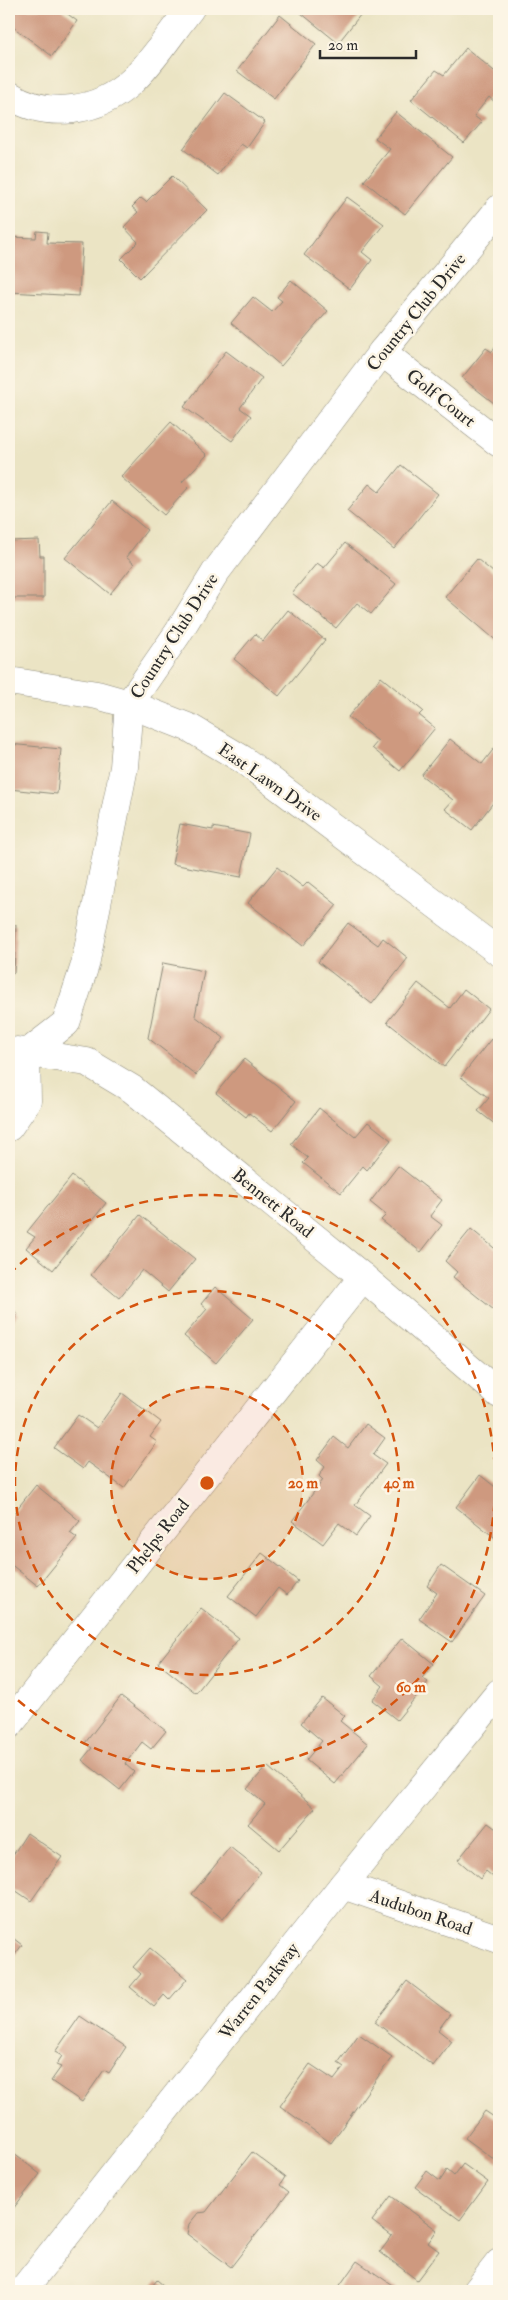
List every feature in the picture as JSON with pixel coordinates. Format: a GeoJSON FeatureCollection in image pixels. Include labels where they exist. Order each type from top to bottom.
{"type":"FeatureCollection","features":[{"type":"Feature","properties":{"kind":"street"},"geometry":{"type":"LineString","coordinates":[[9,95],[33,106],[60,111],[86,108],[112,98],[133,80],[190,9]]}},
{"type":"Feature","properties":{"kind":"street","name":"Country Club Drive"},"geometry":{"type":"LineString","coordinates":[[17,1051],[66,1023],[85,965],[124,767],[129,704],[178,633],[215,573],[382,352],[499,209]]}},
{"type":"Feature","properties":{"kind":"street","name":"Golf Court"},"geometry":{"type":"LineString","coordinates":[[382,352],[499,443]]}},
{"type":"Feature","properties":{"kind":"street","name":"East Lawn Drive"},"geometry":{"type":"LineString","coordinates":[[9,681],[96,695],[129,704],[190,728],[242,759],[499,952]]}},
{"type":"Feature","properties":{"kind":"street"},"geometry":{"type":"LineString","coordinates":[[9,1127],[27,1101],[17,1051]]}},
{"type":"Feature","properties":{"kind":"street","name":"Bennett Road"},"geometry":{"type":"LineString","coordinates":[[17,1051],[87,1062],[132,1089],[363,1277],[499,1394]]}},
{"type":"Feature","properties":{"kind":"street","name":"Phelps Road"},"geometry":{"type":"LineString","coordinates":[[9,1725],[363,1277]]}},
{"type":"Feature","properties":{"kind":"street","name":"Warren Parkway"},"geometry":{"type":"LineString","coordinates":[[22,2291],[342,1885],[499,1693]]}},
{"type":"Feature","properties":{"kind":"street","name":"Audubon Road"},"geometry":{"type":"LineString","coordinates":[[342,1885],[499,1939]]}},
{"type":"Feature","properties":{"kind":"street"},"geometry":{"type":"LineString","coordinates":[[477,2291],[499,2263]]}},
{"type":"Feature","properties":{"kind":"building"},"geometry":{"type":"Polygon","coordinates":[[[9,9],[61,9],[77,21],[52,56],[9,24],[9,9]]]}},
{"type":"Feature","properties":{"kind":"building"},"geometry":{"type":"Polygon","coordinates":[[[296,9],[365,9],[338,43],[296,9]]]}},
{"type":"Feature","properties":{"kind":"building"},"geometry":{"type":"Polygon","coordinates":[[[280,15],[316,44],[274,99],[237,71],[280,15]]]}},
{"type":"Feature","properties":{"kind":"building"},"geometry":{"type":"Polygon","coordinates":[[[466,48],[499,75],[499,98],[496,103],[489,97],[474,116],[482,122],[464,143],[411,100],[436,70],[444,75],[466,48]]]}},
{"type":"Feature","properties":{"kind":"building"},"geometry":{"type":"Polygon","coordinates":[[[225,93],[265,122],[247,148],[241,144],[218,175],[183,149],[225,93]]]}},
{"type":"Feature","properties":{"kind":"building"},"geometry":{"type":"Polygon","coordinates":[[[396,112],[452,157],[405,214],[364,181],[390,149],[375,138],[396,112]]]}},
{"type":"Feature","properties":{"kind":"building"},"geometry":{"type":"Polygon","coordinates":[[[172,176],[207,210],[140,278],[121,259],[138,242],[124,227],[138,212],[132,207],[141,198],[146,202],[172,176]]]}},
{"type":"Feature","properties":{"kind":"building"},"geometry":{"type":"Polygon","coordinates":[[[347,197],[384,224],[362,252],[372,260],[350,289],[304,255],[347,197]]]}},
{"type":"Feature","properties":{"kind":"building"},"geometry":{"type":"Polygon","coordinates":[[[37,231],[48,232],[47,243],[82,244],[79,296],[9,292],[9,237],[36,238],[37,231]]]}},
{"type":"Feature","properties":{"kind":"building"},"geometry":{"type":"Polygon","coordinates":[[[291,280],[328,311],[281,366],[231,323],[253,297],[272,312],[282,301],[277,297],[291,280]]]}},
{"type":"Feature","properties":{"kind":"building"},"geometry":{"type":"Polygon","coordinates":[[[499,342],[499,407],[462,378],[486,348],[492,352],[499,342]]]}},
{"type":"Feature","properties":{"kind":"building"},"geometry":{"type":"Polygon","coordinates":[[[226,351],[262,378],[240,408],[251,416],[232,441],[184,407],[226,351]]]}},
{"type":"Feature","properties":{"kind":"building"},"geometry":{"type":"Polygon","coordinates":[[[171,422],[207,455],[182,482],[188,488],[164,515],[121,477],[171,422]]]}},
{"type":"Feature","properties":{"kind":"building"},"geometry":{"type":"Polygon","coordinates":[[[401,465],[438,494],[394,549],[347,511],[369,484],[379,492],[401,465]]]}},
{"type":"Feature","properties":{"kind":"building"},"geometry":{"type":"Polygon","coordinates":[[[112,501],[147,530],[126,557],[134,564],[110,594],[65,558],[112,501]]]}},
{"type":"Feature","properties":{"kind":"building"},"geometry":{"type":"Polygon","coordinates":[[[39,540],[40,556],[44,556],[44,598],[9,598],[9,541],[39,540]]]}},
{"type":"Feature","properties":{"kind":"building"},"geometry":{"type":"Polygon","coordinates":[[[345,543],[396,584],[371,614],[357,603],[336,628],[292,593],[317,563],[324,568],[345,543]]]}},
{"type":"Feature","properties":{"kind":"building"},"geometry":{"type":"Polygon","coordinates":[[[477,559],[499,577],[499,643],[445,597],[477,559]]]}},
{"type":"Feature","properties":{"kind":"building"},"geometry":{"type":"Polygon","coordinates":[[[288,610],[325,640],[279,696],[234,659],[255,634],[263,641],[288,610]]]}},
{"type":"Feature","properties":{"kind":"building"},"geometry":{"type":"Polygon","coordinates":[[[381,677],[423,711],[419,715],[435,728],[400,771],[372,748],[378,741],[348,717],[381,677]]]}},
{"type":"Feature","properties":{"kind":"building"},"geometry":{"type":"Polygon","coordinates":[[[450,739],[482,764],[496,746],[499,748],[499,795],[472,830],[445,809],[453,800],[421,775],[450,739]]]}},
{"type":"Feature","properties":{"kind":"building"},"geometry":{"type":"Polygon","coordinates":[[[9,744],[61,749],[57,794],[9,789],[9,744]]]}},
{"type":"Feature","properties":{"kind":"building"},"geometry":{"type":"Polygon","coordinates":[[[180,824],[213,830],[213,827],[250,834],[241,877],[172,864],[180,824]]]}},
{"type":"Feature","properties":{"kind":"building"},"geometry":{"type":"Polygon","coordinates":[[[277,867],[303,887],[308,882],[337,905],[303,946],[248,903],[277,867]]]}},
{"type":"Feature","properties":{"kind":"building"},"geometry":{"type":"Polygon","coordinates":[[[348,923],[378,945],[383,938],[408,958],[372,1004],[318,962],[348,923]]]}},
{"type":"Feature","properties":{"kind":"building"},"geometry":{"type":"Polygon","coordinates":[[[9,925],[16,925],[14,973],[9,973],[9,925]]]}},
{"type":"Feature","properties":{"kind":"building"},"geometry":{"type":"Polygon","coordinates":[[[163,963],[204,971],[195,1016],[224,1038],[196,1075],[148,1038],[163,963]]]}},
{"type":"Feature","properties":{"kind":"building"},"geometry":{"type":"Polygon","coordinates":[[[418,983],[450,1008],[464,989],[489,1009],[444,1067],[387,1022],[418,983]]]}},
{"type":"Feature","properties":{"kind":"building"},"geometry":{"type":"Polygon","coordinates":[[[491,1039],[499,1045],[499,1121],[496,1125],[478,1111],[489,1098],[461,1077],[491,1039]]]}},
{"type":"Feature","properties":{"kind":"building"},"geometry":{"type":"Polygon","coordinates":[[[244,1059],[296,1101],[272,1131],[249,1113],[246,1117],[216,1093],[244,1059]]]}},
{"type":"Feature","properties":{"kind":"building"},"geometry":{"type":"Polygon","coordinates":[[[319,1108],[355,1137],[368,1122],[391,1140],[367,1170],[363,1166],[341,1193],[303,1163],[308,1158],[291,1144],[319,1108]]]}},
{"type":"Feature","properties":{"kind":"building"},"geometry":{"type":"Polygon","coordinates":[[[398,1166],[442,1200],[430,1216],[442,1225],[421,1252],[381,1220],[386,1215],[370,1202],[398,1166]]]}},
{"type":"Feature","properties":{"kind":"building"},"geometry":{"type":"Polygon","coordinates":[[[72,1176],[106,1203],[53,1270],[26,1248],[35,1237],[27,1232],[72,1176]]]}},
{"type":"Feature","properties":{"kind":"building"},"geometry":{"type":"Polygon","coordinates":[[[140,1215],[195,1259],[168,1292],[142,1270],[119,1298],[91,1275],[140,1215]]]}},
{"type":"Feature","properties":{"kind":"building"},"geometry":{"type":"Polygon","coordinates":[[[471,1229],[499,1252],[499,1305],[494,1310],[453,1277],[457,1272],[445,1261],[471,1229]]]}},
{"type":"Feature","properties":{"kind":"building"},"geometry":{"type":"Polygon","coordinates":[[[215,1287],[253,1319],[216,1363],[184,1336],[207,1309],[201,1304],[215,1287]]]}},
{"type":"Feature","properties":{"kind":"building"},"geometry":{"type":"Polygon","coordinates":[[[9,1307],[18,1314],[9,1326],[9,1307]]]}},
{"type":"Feature","properties":{"kind":"building"},"geometry":{"type":"Polygon","coordinates":[[[122,1393],[161,1422],[150,1437],[157,1442],[124,1488],[88,1462],[83,1469],[54,1448],[78,1415],[97,1428],[122,1393]]]}},
{"type":"Feature","properties":{"kind":"building"},"geometry":{"type":"Polygon","coordinates":[[[366,1424],[385,1438],[373,1455],[386,1464],[355,1505],[370,1516],[356,1536],[339,1523],[323,1544],[292,1521],[323,1480],[319,1476],[325,1467],[317,1460],[334,1437],[348,1448],[366,1424]]]}},
{"type":"Feature","properties":{"kind":"building"},"geometry":{"type":"Polygon","coordinates":[[[480,1475],[499,1490],[499,1541],[456,1507],[480,1475]]]}},
{"type":"Feature","properties":{"kind":"building"},"geometry":{"type":"Polygon","coordinates":[[[36,1485],[80,1521],[70,1533],[77,1538],[38,1586],[9,1563],[9,1519],[36,1485]]]}},
{"type":"Feature","properties":{"kind":"building"},"geometry":{"type":"Polygon","coordinates":[[[262,1553],[298,1581],[287,1595],[278,1588],[256,1617],[228,1596],[262,1553]]]}},
{"type":"Feature","properties":{"kind":"building"},"geometry":{"type":"Polygon","coordinates":[[[441,1565],[485,1596],[452,1642],[419,1619],[437,1593],[427,1586],[441,1565]]]}},
{"type":"Feature","properties":{"kind":"building"},"geometry":{"type":"Polygon","coordinates":[[[201,1608],[239,1638],[196,1693],[158,1663],[201,1608]]]}},
{"type":"Feature","properties":{"kind":"building"},"geometry":{"type":"Polygon","coordinates":[[[402,1638],[434,1664],[422,1678],[428,1682],[397,1720],[372,1700],[383,1686],[371,1676],[402,1638]]]}},
{"type":"Feature","properties":{"kind":"building"},"geometry":{"type":"Polygon","coordinates":[[[121,1696],[166,1731],[151,1749],[142,1742],[125,1764],[134,1772],[120,1790],[82,1760],[92,1748],[85,1743],[121,1696]]]}},
{"type":"Feature","properties":{"kind":"building"},"geometry":{"type":"Polygon","coordinates":[[[322,1698],[345,1716],[340,1721],[368,1744],[335,1784],[306,1760],[322,1741],[301,1723],[322,1698]]]}},
{"type":"Feature","properties":{"kind":"building"},"geometry":{"type":"Polygon","coordinates":[[[267,1766],[315,1808],[279,1850],[248,1824],[265,1804],[247,1789],[267,1766]]]}},
{"type":"Feature","properties":{"kind":"building"},"geometry":{"type":"Polygon","coordinates":[[[488,1823],[499,1831],[499,1882],[486,1871],[480,1879],[458,1860],[488,1823]]]}},
{"type":"Feature","properties":{"kind":"building"},"geometry":{"type":"Polygon","coordinates":[[[27,1833],[62,1857],[31,1901],[9,1886],[9,1861],[27,1833]]]}},
{"type":"Feature","properties":{"kind":"building"},"geometry":{"type":"Polygon","coordinates":[[[230,1847],[261,1872],[223,1919],[192,1894],[230,1847]]]}},
{"type":"Feature","properties":{"kind":"building"},"geometry":{"type":"Polygon","coordinates":[[[9,1935],[22,1945],[9,1963],[9,1935]]]}},
{"type":"Feature","properties":{"kind":"building"},"geometry":{"type":"Polygon","coordinates":[[[150,1948],[187,1979],[169,2000],[164,1995],[154,2007],[130,1987],[141,1974],[133,1967],[150,1948]]]}},
{"type":"Feature","properties":{"kind":"building"},"geometry":{"type":"Polygon","coordinates":[[[407,1981],[450,2014],[438,2030],[452,2041],[433,2066],[375,2022],[407,1981]]]}},
{"type":"Feature","properties":{"kind":"building"},"geometry":{"type":"Polygon","coordinates":[[[80,2016],[126,2047],[109,2073],[104,2070],[82,2102],[51,2081],[61,2067],[56,2065],[62,2056],[55,2052],[80,2016]]]}},
{"type":"Feature","properties":{"kind":"building"},"geometry":{"type":"Polygon","coordinates":[[[359,2034],[392,2057],[331,2143],[280,2106],[310,2064],[334,2080],[344,2067],[338,2063],[359,2034]]]}},
{"type":"Feature","properties":{"kind":"building"},"geometry":{"type":"Polygon","coordinates":[[[485,2111],[497,2119],[499,2116],[499,2163],[465,2138],[485,2111]]]}},
{"type":"Feature","properties":{"kind":"building"},"geometry":{"type":"Polygon","coordinates":[[[9,2150],[40,2174],[9,2214],[9,2150]]]}},
{"type":"Feature","properties":{"kind":"building"},"geometry":{"type":"Polygon","coordinates":[[[252,2152],[285,2177],[280,2185],[289,2192],[231,2267],[187,2234],[189,2224],[198,2213],[206,2212],[252,2152]]]}},
{"type":"Feature","properties":{"kind":"building"},"geometry":{"type":"Polygon","coordinates":[[[463,2164],[488,2182],[460,2220],[415,2187],[427,2171],[440,2181],[447,2170],[454,2176],[463,2164]]]}},
{"type":"Feature","properties":{"kind":"building"},"geometry":{"type":"Polygon","coordinates":[[[391,2196],[437,2230],[428,2243],[439,2251],[417,2280],[380,2252],[392,2236],[372,2221],[391,2196]]]}},
{"type":"Feature","properties":{"kind":"building"},"geometry":{"type":"Polygon","coordinates":[[[357,2261],[401,2291],[336,2291],[357,2261]]]}},
{"type":"Feature","properties":{"kind":"building"},"geometry":{"type":"Polygon","coordinates":[[[157,2280],[170,2291],[148,2291],[157,2280]]]}}]}
